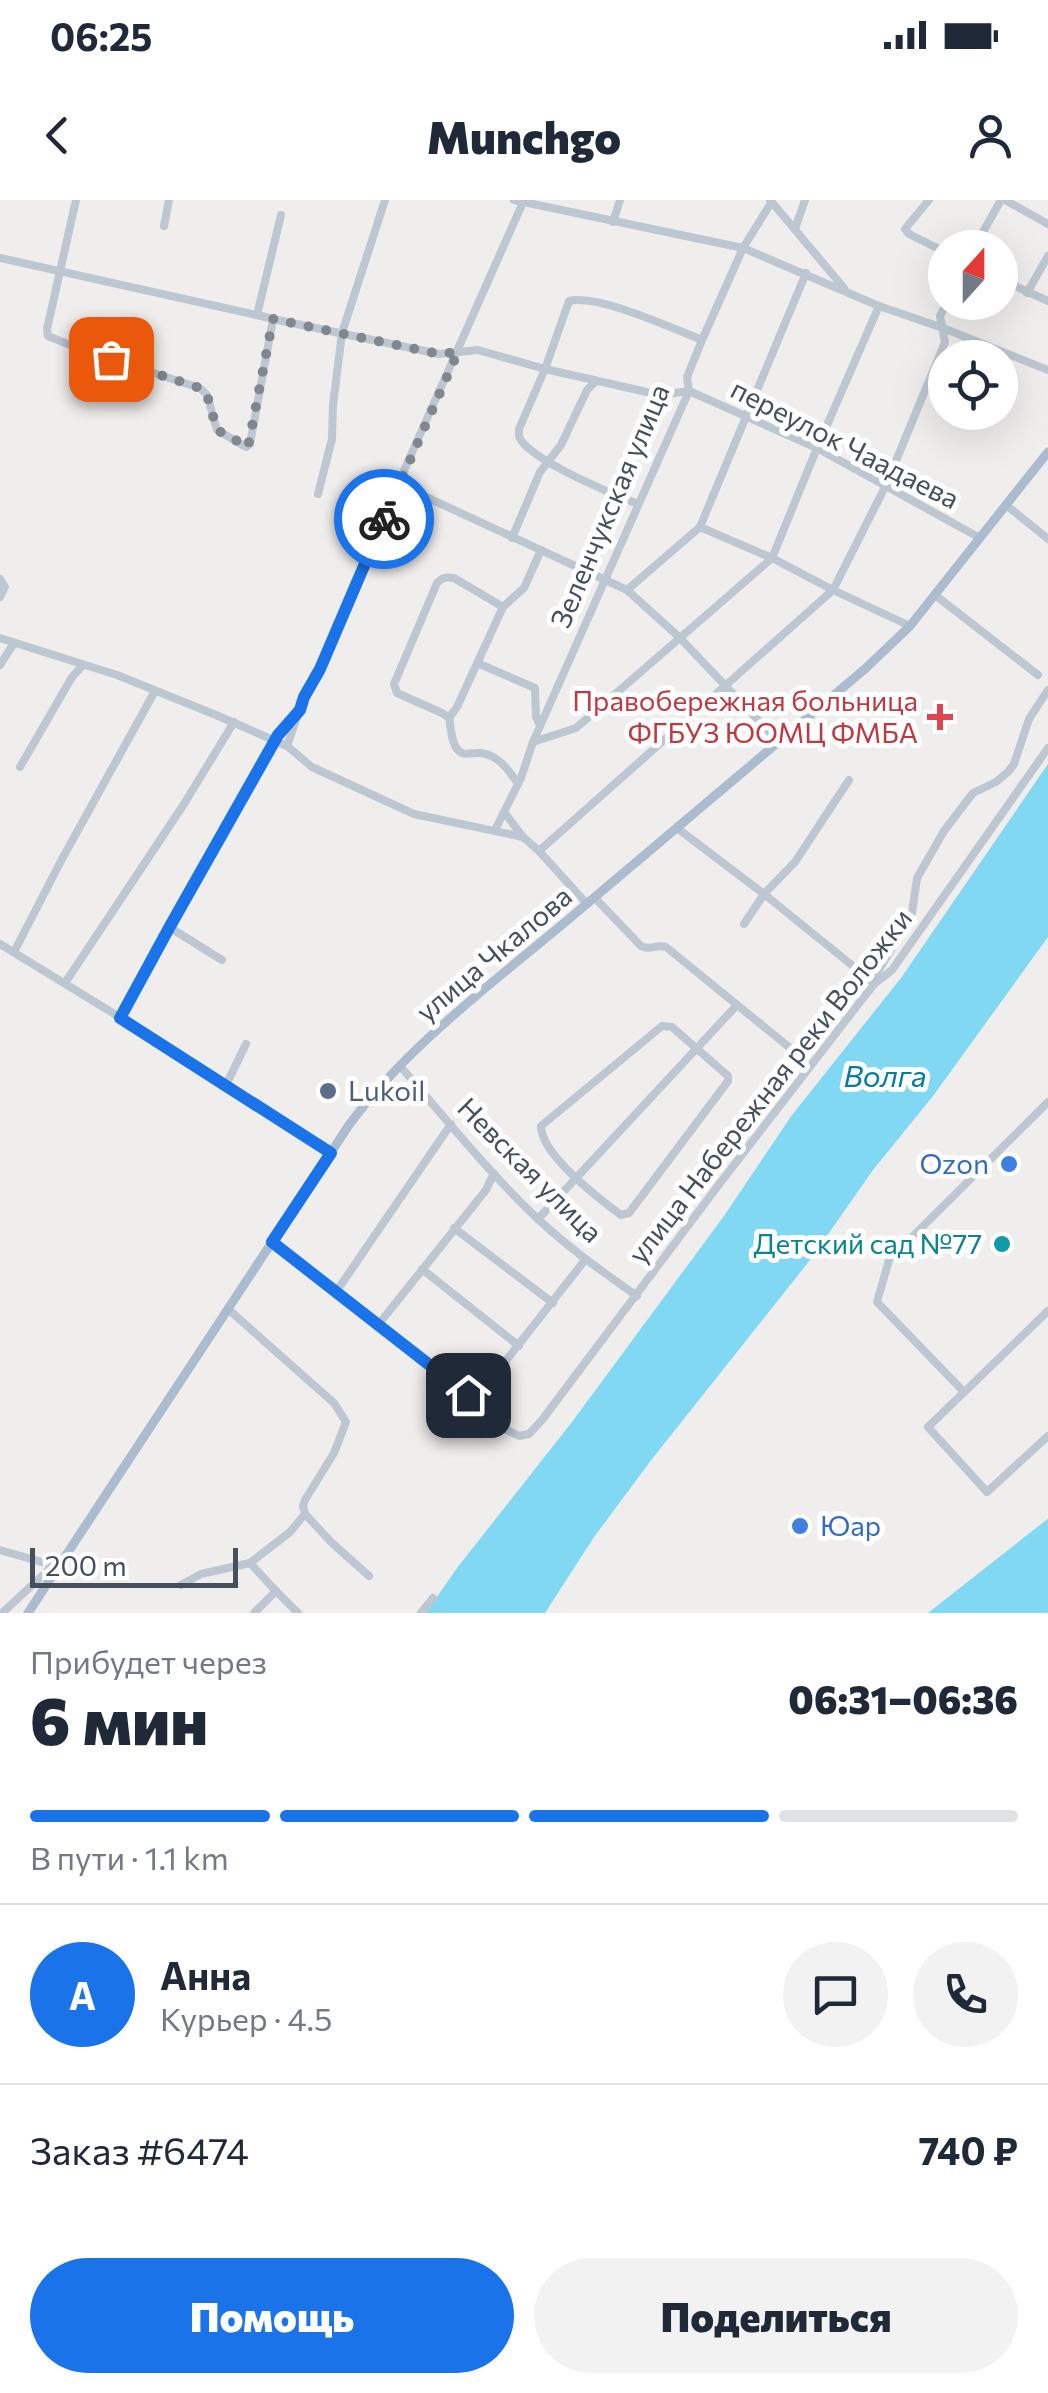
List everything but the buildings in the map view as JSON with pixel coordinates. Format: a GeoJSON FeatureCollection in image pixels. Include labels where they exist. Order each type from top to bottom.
{"type":"FeatureCollection","features":[{"type":"Feature","properties":{"kind":"main road","name":"улица Чкалова"},"geometry":{"type":"LineString","coordinates":[[29,1613],[362,1108],[400,1066],[866,668],[910,626],[1048,452]]}},
{"type":"Feature","properties":{"kind":"street"},"geometry":{"type":"LineString","coordinates":[[76,200],[47,330],[50,338],[200,388],[207,395],[217,430],[248,447],[273,319]]}},
{"type":"Feature","properties":{"kind":"street"},"geometry":{"type":"LineString","coordinates":[[164,226],[169,200]]}},
{"type":"Feature","properties":{"kind":"street"},"geometry":{"type":"LineString","coordinates":[[318,494],[332,439],[342,332],[384,200]]}},
{"type":"Feature","properties":{"kind":"street"},"geometry":{"type":"LineString","coordinates":[[612,222],[620,200]]}},
{"type":"Feature","properties":{"kind":"street"},"geometry":{"type":"LineString","coordinates":[[794,229],[805,200]]}},
{"type":"Feature","properties":{"kind":"street"},"geometry":{"type":"LineString","coordinates":[[928,244],[906,230],[929,200]]}},
{"type":"Feature","properties":{"kind":"street"},"geometry":{"type":"LineString","coordinates":[[985,230],[1003,200],[1048,224]]}},
{"type":"Feature","properties":{"kind":"street"},"geometry":{"type":"LineString","coordinates":[[288,746],[300,710],[359,582],[521,201],[744,248],[879,306],[1048,370]]}},
{"type":"Feature","properties":{"kind":"street"},"geometry":{"type":"LineString","coordinates":[[770,201],[846,291]]}},
{"type":"Feature","properties":{"kind":"street","name":"Зеленчукская улица"},"geometry":{"type":"LineString","coordinates":[[495,830],[689,391],[686,377],[702,340],[770,201]]}},
{"type":"Feature","properties":{"kind":"street"},"geometry":{"type":"LineString","coordinates":[[256,315],[281,215]]}},
{"type":"Feature","properties":{"kind":"street"},"geometry":{"type":"LineString","coordinates":[[1027,293],[1048,256]]}},
{"type":"Feature","properties":{"kind":"street"},"geometry":{"type":"LineString","coordinates":[[0,258],[439,354],[478,350],[660,394],[689,391]]}},
{"type":"Feature","properties":{"kind":"street"},"geometry":{"type":"LineString","coordinates":[[627,590],[700,527],[806,273]]}},
{"type":"Feature","properties":{"kind":"street"},"geometry":{"type":"LineString","coordinates":[[1018,288],[1048,301]]}},
{"type":"Feature","properties":{"kind":"street"},"geometry":{"type":"LineString","coordinates":[[638,504],[605,492],[549,461],[524,444],[518,432],[563,313],[574,298],[648,318],[702,340]]}},
{"type":"Feature","properties":{"kind":"street"},"geometry":{"type":"LineString","coordinates":[[533,742],[576,728],[772,558],[879,306]]}},
{"type":"Feature","properties":{"kind":"street"},"geometry":{"type":"LineString","coordinates":[[539,851],[833,590],[886,485],[945,342],[941,320]]}},
{"type":"Feature","properties":{"kind":"street"},"geometry":{"type":"LineString","coordinates":[[512,538],[540,472],[561,445],[586,390],[596,381]]}},
{"type":"Feature","properties":{"kind":"street","name":"переулок Чаадаева"},"geometry":{"type":"LineString","coordinates":[[689,391],[816,448],[980,538]]}},
{"type":"Feature","properties":{"kind":"street"},"geometry":{"type":"LineString","coordinates":[[398,484],[627,590],[679,637],[779,742]]}},
{"type":"Feature","properties":{"kind":"street"},"geometry":{"type":"LineString","coordinates":[[1006,504],[1048,539]]}},
{"type":"Feature","properties":{"kind":"street"},"geometry":{"type":"LineString","coordinates":[[700,527],[910,626]]}},
{"type":"Feature","properties":{"kind":"street"},"geometry":{"type":"LineString","coordinates":[[449,718],[503,607],[524,588],[541,550]]}},
{"type":"Feature","properties":{"kind":"street"},"geometry":{"type":"LineString","coordinates":[[503,607],[454,578],[440,579],[394,688],[449,718],[458,751],[494,758],[507,767],[518,784]]}},
{"type":"Feature","properties":{"kind":"street"},"geometry":{"type":"LineString","coordinates":[[0,579],[5,587],[0,598]]}},
{"type":"Feature","properties":{"kind":"street"},"geometry":{"type":"LineString","coordinates":[[936,595],[1038,676]]}},
{"type":"Feature","properties":{"kind":"street"},"geometry":{"type":"LineString","coordinates":[[0,638],[155,690],[234,722],[288,746],[312,766],[414,814],[523,837]]}},
{"type":"Feature","properties":{"kind":"street"},"geometry":{"type":"LineString","coordinates":[[0,665],[14,642]]}},
{"type":"Feature","properties":{"kind":"street"},"geometry":{"type":"LineString","coordinates":[[477,663],[534,688],[540,726]]}},
{"type":"Feature","properties":{"kind":"street"},"geometry":{"type":"LineString","coordinates":[[20,767],[72,677],[83,665]]}},
{"type":"Feature","properties":{"kind":"street"},"geometry":{"type":"LineString","coordinates":[[14,952],[155,690]]}},
{"type":"Feature","properties":{"kind":"street"},"geometry":{"type":"LineString","coordinates":[[678,828],[873,983],[908,922],[917,878],[944,830],[972,793],[996,782],[1014,764],[1030,719],[1048,690]]}},
{"type":"Feature","properties":{"kind":"street"},"geometry":{"type":"LineString","coordinates":[[120,1018],[274,742],[300,710]]}},
{"type":"Feature","properties":{"kind":"street"},"geometry":{"type":"LineString","coordinates":[[65,983],[234,722]]}},
{"type":"Feature","properties":{"kind":"street","name":"улица Набережная реки Воложки"},"geometry":{"type":"LineString","coordinates":[[468,1395],[514,1435],[529,1434],[542,1420],[873,983],[892,970],[1048,748]]}},
{"type":"Feature","properties":{"kind":"street"},"geometry":{"type":"LineString","coordinates":[[744,924],[764,894],[795,862],[849,780]]}},
{"type":"Feature","properties":{"kind":"street"},"geometry":{"type":"LineString","coordinates":[[504,812],[523,837],[640,946],[666,947],[811,1065]]}},
{"type":"Feature","properties":{"kind":"street"},"geometry":{"type":"LineString","coordinates":[[169,928],[222,960]]}},
{"type":"Feature","properties":{"kind":"street"},"geometry":{"type":"LineString","coordinates":[[0,944],[331,1153]]}},
{"type":"Feature","properties":{"kind":"street"},"geometry":{"type":"LineString","coordinates":[[538,1219],[737,1005]]}},
{"type":"Feature","properties":{"kind":"street"},"geometry":{"type":"LineString","coordinates":[[662,1026],[672,1027],[696,1049],[728,1076],[728,1081],[629,1213],[618,1213],[574,1178],[543,1140],[543,1122],[662,1026]]}},
{"type":"Feature","properties":{"kind":"street"},"geometry":{"type":"LineString","coordinates":[[226,1085],[246,1044]]}},
{"type":"Feature","properties":{"kind":"street","name":"Невская улица"},"geometry":{"type":"LineString","coordinates":[[400,1066],[538,1219],[585,1260],[637,1296]]}},
{"type":"Feature","properties":{"kind":"street"},"geometry":{"type":"LineString","coordinates":[[964,1392],[876,1302],[884,1274],[889,1260],[1048,1102]]}},
{"type":"Feature","properties":{"kind":"street"},"geometry":{"type":"LineString","coordinates":[[336,1292],[451,1124]]}},
{"type":"Feature","properties":{"kind":"street"},"geometry":{"type":"LineString","coordinates":[[378,1325],[486,1190],[494,1173]]}},
{"type":"Feature","properties":{"kind":"street"},"geometry":{"type":"LineString","coordinates":[[454,1228],[553,1304]]}},
{"type":"Feature","properties":{"kind":"street"},"geometry":{"type":"LineString","coordinates":[[272,1242],[468,1395],[498,1372],[585,1260]]}},
{"type":"Feature","properties":{"kind":"street"},"geometry":{"type":"LineString","coordinates":[[422,1269],[519,1346]]}},
{"type":"Feature","properties":{"kind":"street"},"geometry":{"type":"LineString","coordinates":[[228,1309],[334,1403],[346,1422],[338,1445],[304,1503],[305,1514],[369,1576]]}},
{"type":"Feature","properties":{"kind":"street"},"geometry":{"type":"LineString","coordinates":[[1048,1311],[928,1427],[987,1492],[1048,1436]]}},
{"type":"Feature","properties":{"kind":"street"},"geometry":{"type":"LineString","coordinates":[[181,1585],[201,1574],[250,1563],[290,1532],[305,1514]]}},
{"type":"Feature","properties":{"kind":"street"},"geometry":{"type":"LineString","coordinates":[[0,1550],[57,1566]]}},
{"type":"Feature","properties":{"kind":"street"},"geometry":{"type":"LineString","coordinates":[[250,1563],[298,1613]]}},
{"type":"Feature","properties":{"kind":"street"},"geometry":{"type":"LineString","coordinates":[[2,1613],[57,1566]]}},
{"type":"Feature","properties":{"kind":"street"},"geometry":{"type":"LineString","coordinates":[[254,1613],[276,1590]]}},
{"type":"Feature","properties":{"kind":"street"},"geometry":{"type":"LineString","coordinates":[[420,1613],[432,1598]]}},
{"type":"Feature","properties":{"kind":"water","name":"Волга"},"geometry":{"type":"Polygon","coordinates":[[[1048,764],[1048,937],[933,1096],[873,1170],[810,1260],[652,1459],[594,1537],[545,1613],[426,1613],[724,1216],[792,1115],[901,978],[1048,764]]]}},
{"type":"Feature","properties":{"kind":"water"},"geometry":{"type":"Polygon","coordinates":[[[1048,1519],[1048,1613],[928,1613],[1045,1521],[1048,1519]]]}},
{"type":"Feature","properties":{"kind":"way so far"},"geometry":{"type":"LineString","coordinates":[[111,359],[200,388],[207,395],[214,428],[248,447],[273,319],[439,354],[458,352],[384,519]]}},
{"type":"Feature","properties":{"kind":"place","name":"Правобережная больница ФГБУЗ ЮОМЦ ФМБА"},"geometry":{"type":"Point","coordinates":[940,717]}},
{"type":"Feature","properties":{"kind":"place","name":"Lukoil"},"geometry":{"type":"Point","coordinates":[328,1091]}},
{"type":"Feature","properties":{"kind":"place","name":"Ozon"},"geometry":{"type":"Point","coordinates":[1009,1164]}},
{"type":"Feature","properties":{"kind":"place","name":"Детский сад №77"},"geometry":{"type":"Point","coordinates":[1002,1244]}},
{"type":"Feature","properties":{"kind":"place","name":"Юар"},"geometry":{"type":"Point","coordinates":[800,1526]}},
{"type":"Feature","properties":{"kind":"route"},"geometry":{"type":"LineString","coordinates":[[384,519],[300,710],[278,735],[120,1018],[331,1153],[272,1242],[468,1395]]}}]}
